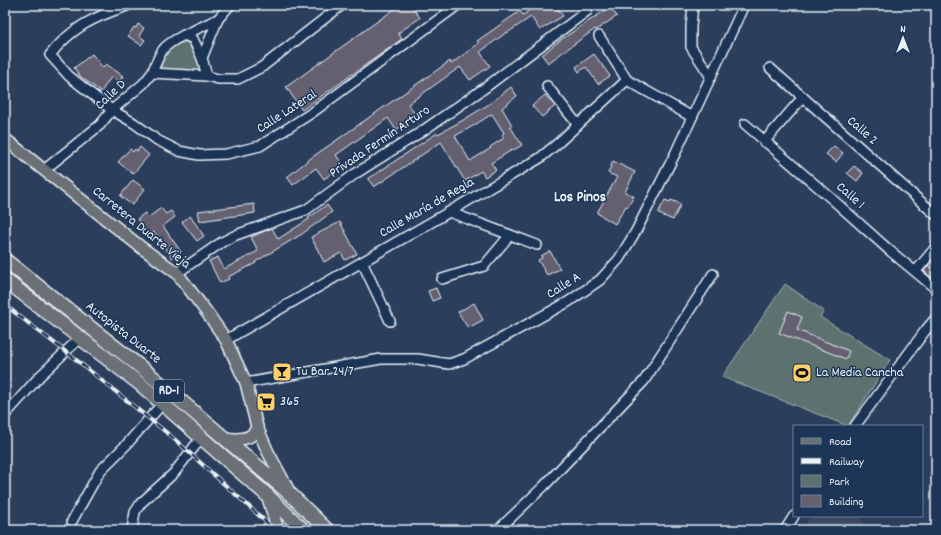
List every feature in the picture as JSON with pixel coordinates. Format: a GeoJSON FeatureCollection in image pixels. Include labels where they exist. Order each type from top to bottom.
{"type":"FeatureCollection","features":[{"type":"Feature","properties":{"kind":"highway","name":"Autopista Duarte"},"geometry":{"type":"LineString","coordinates":[[5,260],[148,373],[290,494],[327,530]]}},
{"type":"Feature","properties":{"kind":"highway","name":"RD-1"},"geometry":{"type":"LineString","coordinates":[[5,280],[140,384],[267,495],[303,530]]}},
{"type":"Feature","properties":{"kind":"main road","name":"Carretera Duarte Vieja"},"geometry":{"type":"LineString","coordinates":[[5,139],[142,248],[177,273],[226,340],[246,383],[257,426],[268,452],[290,494]]}},
{"type":"Feature","properties":{"kind":"main road"},"geometry":{"type":"LineString","coordinates":[[225,438],[246,438],[253,435],[257,426]]}},
{"type":"Feature","properties":{"kind":"main road"},"geometry":{"type":"LineString","coordinates":[[267,495],[277,527]]}},
{"type":"Feature","properties":{"kind":"street"},"geometry":{"type":"LineString","coordinates":[[202,58],[218,19],[230,5]]}},
{"type":"Feature","properties":{"kind":"street"},"geometry":{"type":"LineString","coordinates":[[218,19],[171,42],[160,52],[152,73],[207,76],[218,79],[238,79],[262,67],[342,5]]}},
{"type":"Feature","properties":{"kind":"street","name":"Calle Lateral"},"geometry":{"type":"LineString","coordinates":[[126,6],[102,15],[76,28],[59,43],[50,55],[69,76],[112,110],[134,123],[157,140],[179,151],[199,155],[226,154],[260,146],[313,112],[458,5]]}},
{"type":"Feature","properties":{"kind":"street"},"geometry":{"type":"LineString","coordinates":[[693,5],[691,27],[692,47],[711,77]]}},
{"type":"Feature","properties":{"kind":"street","name":"Calle A"},"geometry":{"type":"LineString","coordinates":[[246,383],[381,359],[418,359],[449,364],[464,359],[568,302],[600,280],[618,259],[636,231],[692,117],[744,5]]}},
{"type":"Feature","properties":{"kind":"street","name":"Privada Fermín Arturo"},"geometry":{"type":"LineString","coordinates":[[177,273],[222,242],[236,235],[306,210],[355,174],[421,132],[486,87],[587,10]]}},
{"type":"Feature","properties":{"kind":"street"},"geometry":{"type":"LineString","coordinates":[[184,35],[193,39],[202,58],[207,76]]}},
{"type":"Feature","properties":{"kind":"street"},"geometry":{"type":"LineString","coordinates":[[599,36],[627,80],[692,117]]}},
{"type":"Feature","properties":{"kind":"street","name":"Calle 2"},"geometry":{"type":"LineString","coordinates":[[770,68],[936,215]]}},
{"type":"Feature","properties":{"kind":"street","name":"Calle D"},"geometry":{"type":"LineString","coordinates":[[44,170],[100,125],[112,110],[143,84],[152,73]]}},
{"type":"Feature","properties":{"kind":"street","name":"Calle María de Regla"},"geometry":{"type":"LineString","coordinates":[[226,340],[257,321],[310,293],[540,158],[627,80]]}},
{"type":"Feature","properties":{"kind":"street"},"geometry":{"type":"LineString","coordinates":[[547,86],[578,125]]}},
{"type":"Feature","properties":{"kind":"street"},"geometry":{"type":"LineString","coordinates":[[764,142],[803,98]]}},
{"type":"Feature","properties":{"kind":"street","name":"Calle 1"},"geometry":{"type":"LineString","coordinates":[[745,124],[889,250],[936,289]]}},
{"type":"Feature","properties":{"kind":"street"},"geometry":{"type":"LineString","coordinates":[[449,212],[537,245]]}},
{"type":"Feature","properties":{"kind":"street"},"geometry":{"type":"LineString","coordinates":[[442,279],[484,266],[510,235]]}},
{"type":"Feature","properties":{"kind":"street"},"geometry":{"type":"LineString","coordinates":[[916,271],[936,247]]}},
{"type":"Feature","properties":{"kind":"street"},"geometry":{"type":"LineString","coordinates":[[362,262],[390,321]]}},
{"type":"Feature","properties":{"kind":"street"},"geometry":{"type":"LineString","coordinates":[[498,530],[544,486],[644,381],[714,274]]}},
{"type":"Feature","properties":{"kind":"street"},"geometry":{"type":"LineString","coordinates":[[856,425],[936,318]]}},
{"type":"Feature","properties":{"kind":"street"},"geometry":{"type":"LineString","coordinates":[[5,414],[40,376],[80,338]]}},
{"type":"Feature","properties":{"kind":"street"},"geometry":{"type":"LineString","coordinates":[[72,521],[100,472],[162,404]]}},
{"type":"Feature","properties":{"kind":"street"},"geometry":{"type":"LineString","coordinates":[[132,530],[136,512],[141,503],[174,473],[201,438]]}},
{"type":"Feature","properties":{"kind":"street"},"geometry":{"type":"LineString","coordinates":[[785,530],[793,517]]}},
{"type":"Feature","properties":{"kind":"street"},"geometry":{"type":"LineString","coordinates":[[265,530],[277,527]]}},
{"type":"Feature","properties":{"kind":"shaded area"},"geometry":{"type":"Polygon","coordinates":[[[810,517],[860,517],[867,530],[801,530],[810,517]]]}},
{"type":"Feature","properties":{"kind":"green space"},"geometry":{"type":"Polygon","coordinates":[[[187,42],[196,57],[201,71],[160,70],[165,53],[175,45],[187,42]]]}},
{"type":"Feature","properties":{"kind":"green space"},"geometry":{"type":"Polygon","coordinates":[[[785,284],[824,311],[820,317],[890,360],[849,425],[722,377],[785,284]]]}},
{"type":"Feature","properties":{"kind":"building"},"geometry":{"type":"Polygon","coordinates":[[[400,5],[411,5],[420,18],[398,33],[402,39],[302,110],[286,87],[400,5]]]}},
{"type":"Feature","properties":{"kind":"building"},"geometry":{"type":"Polygon","coordinates":[[[536,5],[555,5],[563,16],[540,30],[531,17],[507,32],[480,52],[490,66],[470,80],[460,67],[408,104],[416,115],[405,124],[396,130],[388,118],[336,155],[343,165],[324,179],[316,168],[293,185],[287,177],[311,158],[450,61],[451,64],[479,43],[477,41],[520,11],[523,15],[536,5]]]}},
{"type":"Feature","properties":{"kind":"building"},"geometry":{"type":"Polygon","coordinates":[[[610,7],[617,16],[596,30],[595,29],[548,63],[542,55],[559,41],[610,7]]]}},
{"type":"Feature","properties":{"kind":"building"},"geometry":{"type":"Polygon","coordinates":[[[138,24],[144,28],[139,36],[145,40],[141,45],[128,36],[138,24]]]}},
{"type":"Feature","properties":{"kind":"building"},"geometry":{"type":"Polygon","coordinates":[[[92,54],[103,68],[106,64],[123,76],[119,82],[111,77],[101,92],[80,76],[74,68],[92,54]]]}},
{"type":"Feature","properties":{"kind":"building"},"geometry":{"type":"Polygon","coordinates":[[[594,54],[610,76],[598,84],[586,67],[579,72],[576,67],[594,54]]]}},
{"type":"Feature","properties":{"kind":"building"},"geometry":{"type":"Polygon","coordinates":[[[511,87],[517,96],[502,108],[512,125],[510,126],[522,145],[491,163],[496,170],[485,177],[481,171],[465,181],[441,142],[374,187],[368,179],[437,133],[438,134],[465,119],[489,104],[511,87]],[[492,114],[455,136],[470,161],[504,138],[502,135],[504,133],[492,114]]]}},
{"type":"Feature","properties":{"kind":"building"},"geometry":{"type":"Polygon","coordinates":[[[545,95],[555,106],[542,117],[532,106],[545,95]]]}},
{"type":"Feature","properties":{"kind":"building"},"geometry":{"type":"Polygon","coordinates":[[[834,146],[843,153],[836,162],[826,154],[834,146]]]}},
{"type":"Feature","properties":{"kind":"building"},"geometry":{"type":"Polygon","coordinates":[[[140,147],[149,155],[133,174],[118,162],[130,149],[133,152],[135,149],[137,151],[140,147]]]}},
{"type":"Feature","properties":{"kind":"building"},"geometry":{"type":"Polygon","coordinates":[[[613,161],[635,172],[625,192],[634,196],[628,207],[626,206],[615,224],[597,213],[617,177],[608,173],[613,161]]]}},
{"type":"Feature","properties":{"kind":"building"},"geometry":{"type":"Polygon","coordinates":[[[854,166],[863,173],[857,181],[847,173],[854,166]]]}},
{"type":"Feature","properties":{"kind":"building"},"geometry":{"type":"Polygon","coordinates":[[[133,180],[145,189],[132,205],[120,196],[133,180]]]}},
{"type":"Feature","properties":{"kind":"building"},"geometry":{"type":"Polygon","coordinates":[[[665,200],[670,202],[671,200],[681,204],[673,220],[659,214],[665,200]]]}},
{"type":"Feature","properties":{"kind":"building"},"geometry":{"type":"Polygon","coordinates":[[[254,204],[255,213],[200,221],[198,211],[254,204]]]}},
{"type":"Feature","properties":{"kind":"building"},"geometry":{"type":"Polygon","coordinates":[[[327,205],[332,212],[302,234],[255,262],[256,263],[228,277],[229,279],[220,283],[209,261],[218,257],[224,269],[258,251],[251,237],[272,228],[278,239],[309,219],[308,218],[327,205]]]}},
{"type":"Feature","properties":{"kind":"building"},"geometry":{"type":"Polygon","coordinates":[[[161,208],[166,214],[171,211],[175,217],[163,226],[181,252],[172,258],[154,232],[150,235],[137,219],[145,213],[149,217],[161,208]]]}},
{"type":"Feature","properties":{"kind":"building"},"geometry":{"type":"Polygon","coordinates":[[[190,216],[204,236],[197,241],[182,222],[190,216]]]}},
{"type":"Feature","properties":{"kind":"building"},"geometry":{"type":"Polygon","coordinates":[[[340,222],[357,254],[345,260],[341,253],[324,262],[311,237],[340,222]]]}},
{"type":"Feature","properties":{"kind":"building"},"geometry":{"type":"Polygon","coordinates":[[[550,251],[560,269],[547,275],[538,260],[542,258],[541,256],[550,251]]]}},
{"type":"Feature","properties":{"kind":"building"},"geometry":{"type":"Polygon","coordinates":[[[929,265],[936,270],[936,273],[932,278],[924,271],[929,265]]]}},
{"type":"Feature","properties":{"kind":"building"},"geometry":{"type":"Polygon","coordinates":[[[436,288],[440,298],[432,301],[428,291],[436,288]]]}},
{"type":"Feature","properties":{"kind":"building"},"geometry":{"type":"Polygon","coordinates":[[[474,303],[483,320],[468,328],[458,312],[474,303]]]}},
{"type":"Feature","properties":{"kind":"building"},"geometry":{"type":"Polygon","coordinates":[[[788,311],[802,317],[797,330],[849,351],[846,359],[779,333],[788,311]]]}},
{"type":"Feature","properties":{"kind":"railway"},"geometry":{"type":"LineString","coordinates":[[5,305],[172,437],[275,530]]}},
{"type":"Feature","properties":{"kind":"place","name":"Tu Bar 24/7"},"geometry":{"type":"Point","coordinates":[282,372]}},
{"type":"Feature","properties":{"kind":"place","name":"La Media Cancha"},"geometry":{"type":"Point","coordinates":[802,373]}},
{"type":"Feature","properties":{"kind":"place","name":"365"},"geometry":{"type":"Point","coordinates":[266,402]}},
{"type":"Feature","properties":{"kind":"district","name":"Los Pinos"},"geometry":{"type":"Point","coordinates":[580,198]}}]}
